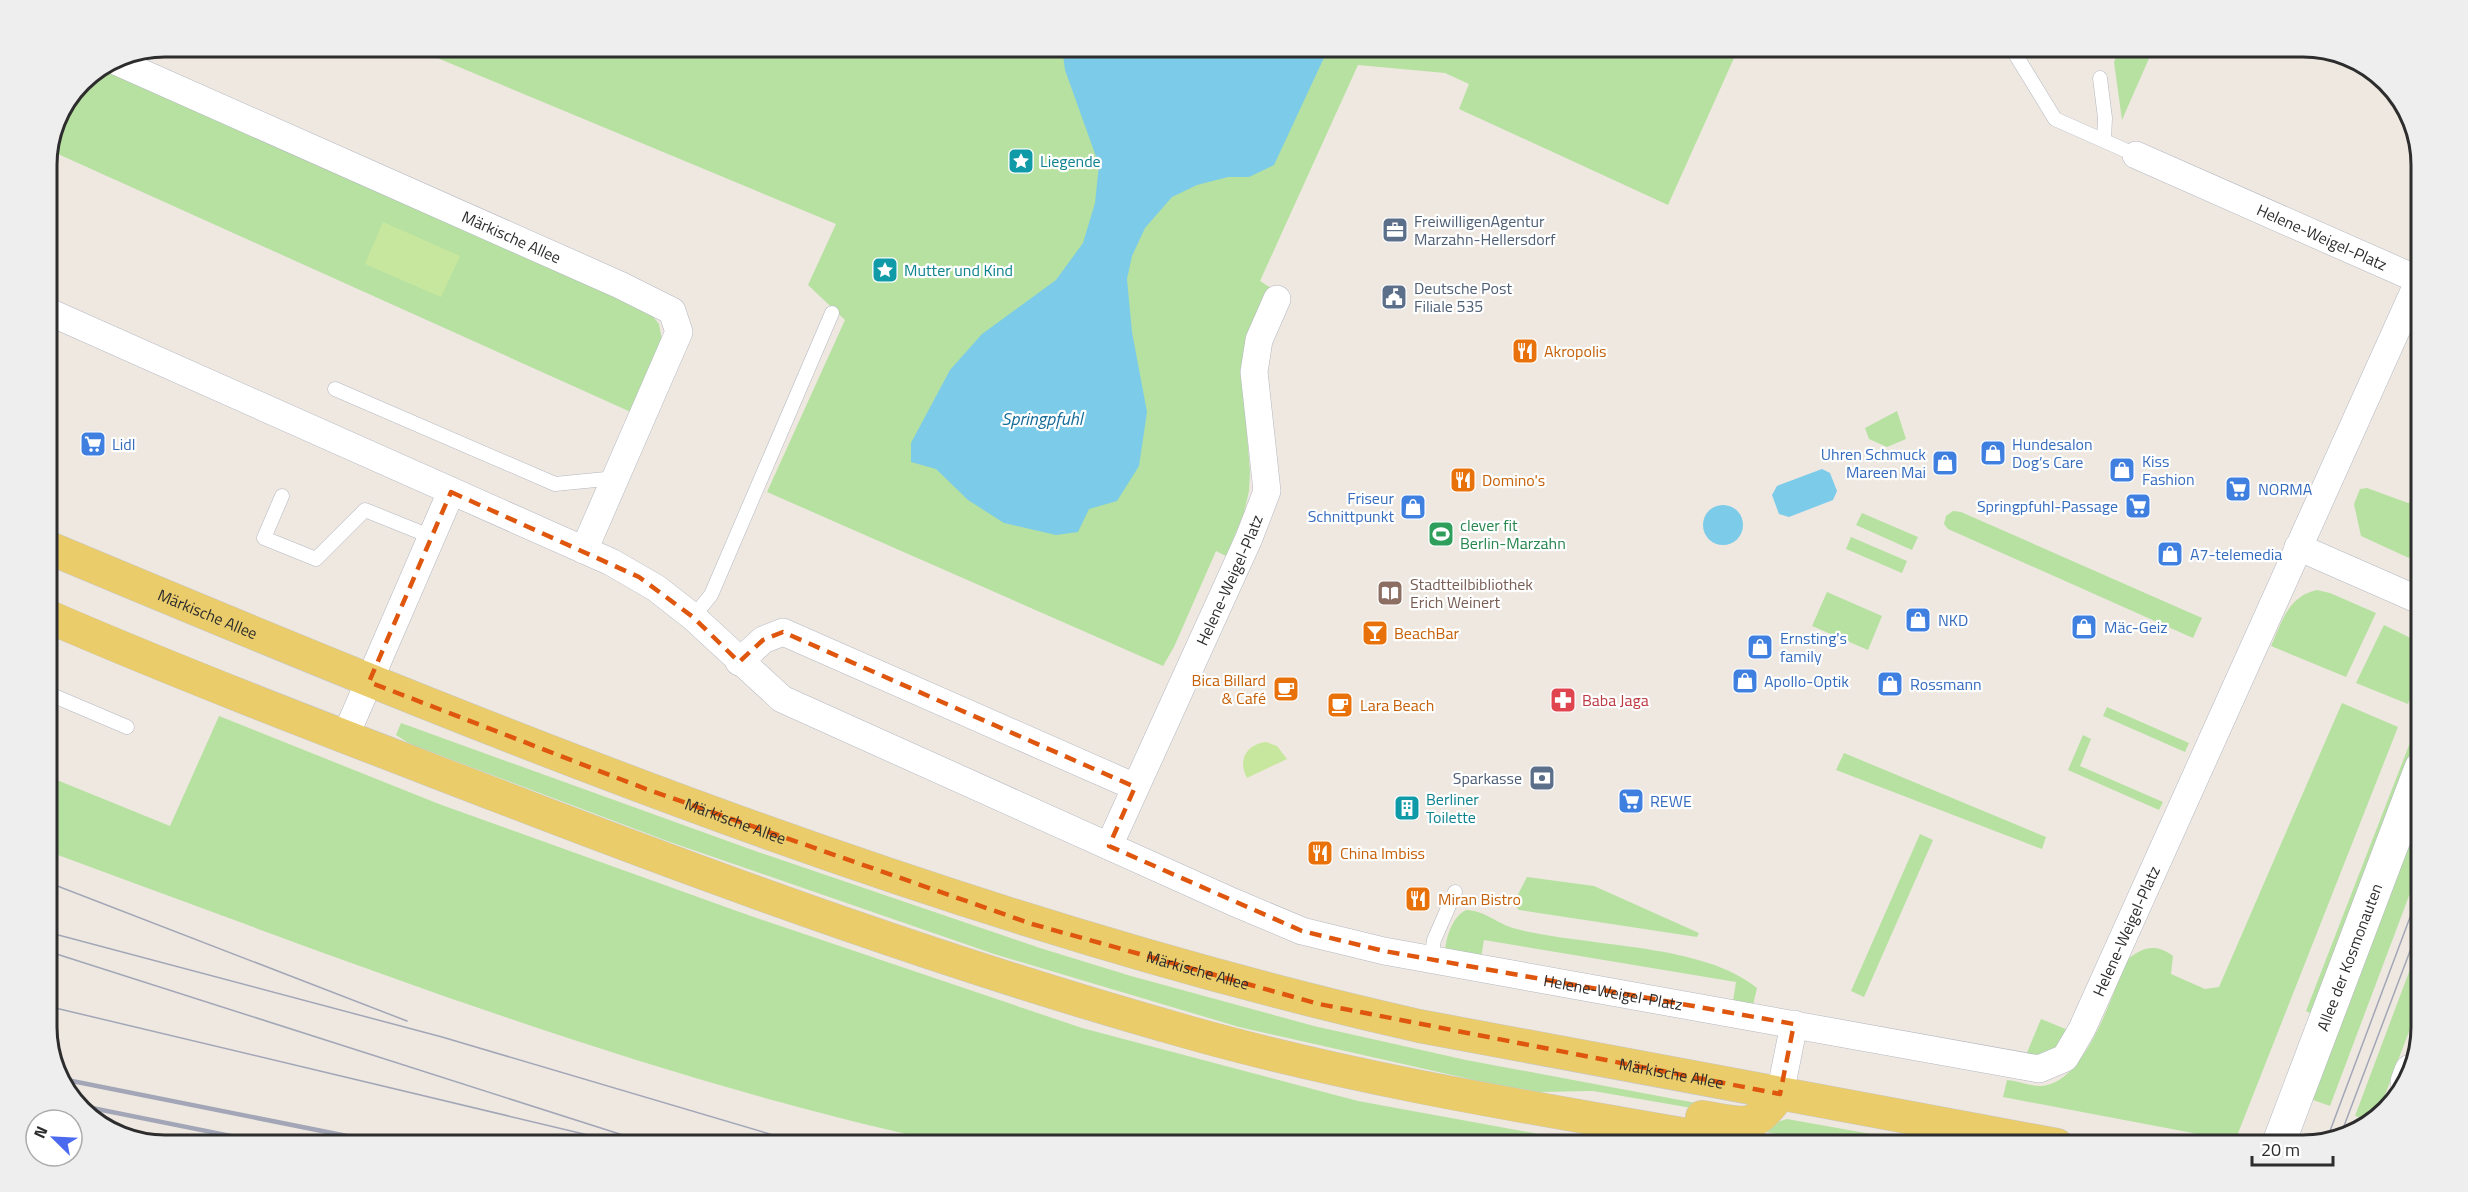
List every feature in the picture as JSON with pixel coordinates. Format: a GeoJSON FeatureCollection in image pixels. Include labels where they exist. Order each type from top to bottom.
{"type":"FeatureCollection","features":[{"type":"Feature","properties":{"kind":"main road","name":"Märkische Allee"},"geometry":{"type":"LineString","coordinates":[[57,551],[369,682],[658,793],[1032,924],[1212,975],[1364,1014],[1998,1135]]}},
{"type":"Feature","properties":{"kind":"main road"},"geometry":{"type":"LineString","coordinates":[[57,620],[140,656],[613,840],[815,913],[1014,980],[1205,1037],[1400,1084],[1684,1135]]}},
{"type":"Feature","properties":{"kind":"main road","name":"Allee der Kosmonauten"},"geometry":{"type":"LineString","coordinates":[[2282,1135],[2411,794]]}},
{"type":"Feature","properties":{"kind":"main road"},"geometry":{"type":"LineString","coordinates":[[1538,1108],[1603,1099],[1743,1123],[1761,1119],[1780,1094]]}},
{"type":"Feature","properties":{"kind":"street","name":"Märkische Allee"},"geometry":{"type":"LineString","coordinates":[[124,65],[614,282],[672,311],[679,332],[584,550]]}},
{"type":"Feature","properties":{"kind":"street","name":"Helene-Weigel-Platz"},"geometry":{"type":"LineString","coordinates":[[2136,155],[2411,276]]}},
{"type":"Feature","properties":{"kind":"street","name":"Helene-Weigel-Platz"},"geometry":{"type":"LineString","coordinates":[[739,662],[782,699],[1233,903],[1302,931],[1384,951],[2039,1069],[2065,1058],[2082,1029],[2411,298]]}},
{"type":"Feature","properties":{"kind":"street","name":"Helene-Weigel-Platz"},"geometry":{"type":"LineString","coordinates":[[1109,846],[1249,538],[1266,491],[1254,372],[1259,340],[1277,299]]}},
{"type":"Feature","properties":{"kind":"street"},"geometry":{"type":"LineString","coordinates":[[57,315],[584,550],[639,577],[693,617],[739,662],[763,640],[783,632],[1136,787]]}},
{"type":"Feature","properties":{"kind":"street"},"geometry":{"type":"LineString","coordinates":[[345,737],[452,492]]}},
{"type":"Feature","properties":{"kind":"street"},"geometry":{"type":"LineString","coordinates":[[2298,547],[2411,597]]}},
{"type":"Feature","properties":{"kind":"street"},"geometry":{"type":"LineString","coordinates":[[1780,1094],[1794,1024]]}},
{"type":"Feature","properties":{"kind":"lane","name":"Helene-Weigel-Platz"},"geometry":{"type":"LineString","coordinates":[[2017,57],[2055,119],[2136,155]]}},
{"type":"Feature","properties":{"kind":"lane"},"geometry":{"type":"LineString","coordinates":[[2100,78],[2104,140]]}},
{"type":"Feature","properties":{"kind":"lane"},"geometry":{"type":"LineString","coordinates":[[693,617],[711,596],[832,313]]}},
{"type":"Feature","properties":{"kind":"lane"},"geometry":{"type":"LineString","coordinates":[[335,389],[555,483],[615,478]]}},
{"type":"Feature","properties":{"kind":"lane"},"geometry":{"type":"LineString","coordinates":[[282,496],[264,537],[316,559],[365,510],[432,537]]}},
{"type":"Feature","properties":{"kind":"lane"},"geometry":{"type":"LineString","coordinates":[[57,697],[127,727]]}},
{"type":"Feature","properties":{"kind":"lane"},"geometry":{"type":"LineString","coordinates":[[1431,959],[1434,940],[1455,891]]}},
{"type":"Feature","properties":{"kind":"highlighted area"},"geometry":{"type":"Polygon","coordinates":[[[451,492],[639,577],[693,617],[739,662],[763,640],[783,632],[1135,787],[1109,846],[1302,931],[1384,951],[1794,1024],[1780,1094],[1319,1004],[1032,924],[646,789],[369,682],[451,492]]]}},
{"type":"Feature","properties":{"kind":"green space"},"geometry":{"type":"Polygon","coordinates":[[[435,57],[1735,57],[1668,205],[1459,109],[1469,84],[1445,73],[1358,65],[1260,281],[1271,288],[1242,370],[1250,472],[1244,513],[1226,556],[1216,551],[1174,647],[1163,666],[767,492],[845,320],[808,285],[836,224],[435,57]]]}},
{"type":"Feature","properties":{"kind":"green space"},"geometry":{"type":"Polygon","coordinates":[[[2116,57],[2150,57],[2122,120],[2114,62],[2116,57]]]}},
{"type":"Feature","properties":{"kind":"green space"},"geometry":{"type":"Polygon","coordinates":[[[110,72],[650,313],[659,324],[662,340],[633,413],[58,154],[68,117],[79,99],[110,72]]]}},
{"type":"Feature","properties":{"kind":"green space"},"geometry":{"type":"Polygon","coordinates":[[[383,222],[460,256],[441,297],[365,264],[383,222]]]}},
{"type":"Feature","properties":{"kind":"green space"},"geometry":{"type":"Polygon","coordinates":[[[1897,411],[1906,439],[1887,447],[1869,439],[1865,428],[1897,411]]]}},
{"type":"Feature","properties":{"kind":"green space"},"geometry":{"type":"Polygon","coordinates":[[[2367,488],[2411,503],[2411,553],[2409,558],[2361,536],[2354,504],[2360,489],[2367,488]]]}},
{"type":"Feature","properties":{"kind":"green space"},"geometry":{"type":"Polygon","coordinates":[[[1953,511],[1961,512],[2202,618],[2193,638],[1948,529],[1944,524],[1946,516],[1953,511]]]}},
{"type":"Feature","properties":{"kind":"green space"},"geometry":{"type":"Polygon","coordinates":[[[1862,513],[1918,537],[1912,550],[1856,525],[1862,513]]]}},
{"type":"Feature","properties":{"kind":"green space"},"geometry":{"type":"Polygon","coordinates":[[[1851,537],[1907,561],[1902,573],[1846,549],[1851,537]]]}},
{"type":"Feature","properties":{"kind":"green space"},"geometry":{"type":"Polygon","coordinates":[[[2317,590],[2330,593],[2376,613],[2346,677],[2271,646],[2287,611],[2299,598],[2317,590]]]}},
{"type":"Feature","properties":{"kind":"green space"},"geometry":{"type":"Polygon","coordinates":[[[1827,592],[1882,616],[1868,650],[1812,626],[1827,592]]]}},
{"type":"Feature","properties":{"kind":"green space"},"geometry":{"type":"Polygon","coordinates":[[[2384,625],[2411,638],[2411,696],[2408,704],[2356,683],[2384,625]]]}},
{"type":"Feature","properties":{"kind":"green space"},"geometry":{"type":"Polygon","coordinates":[[[2342,703],[2398,727],[2237,1135],[2203,1135],[2003,1097],[2007,1080],[2040,1086],[2056,1082],[2070,1071],[2095,1035],[2127,960],[2138,952],[2149,948],[2161,949],[2173,956],[2171,974],[2205,989],[2219,987],[2342,703]]]}},
{"type":"Feature","properties":{"kind":"green space"},"geometry":{"type":"Polygon","coordinates":[[[2107,707],[2189,743],[2185,752],[2103,716],[2107,707]]]}},
{"type":"Feature","properties":{"kind":"green space"},"geometry":{"type":"Polygon","coordinates":[[[219,716],[439,804],[748,915],[1082,1028],[1358,1101],[1544,1135],[913,1135],[725,1087],[610,1052],[384,975],[57,855],[57,780],[170,826],[219,716]]]}},
{"type":"Feature","properties":{"kind":"green space"},"geometry":{"type":"Polygon","coordinates":[[[401,723],[758,852],[1040,948],[1131,976],[1314,1026],[1466,1060],[1728,1109],[1715,1112],[1593,1091],[1538,1092],[1496,1085],[1239,1027],[994,954],[667,841],[410,744],[396,735],[401,723]]]}},
{"type":"Feature","properties":{"kind":"green space"},"geometry":{"type":"Polygon","coordinates":[[[2083,735],[2091,739],[2080,766],[2163,802],[2159,810],[2068,770],[2083,735]]]}},
{"type":"Feature","properties":{"kind":"green space"},"geometry":{"type":"Polygon","coordinates":[[[2411,740],[2411,754],[2312,1014],[2306,1011],[2411,740]]]}},
{"type":"Feature","properties":{"kind":"green space"},"geometry":{"type":"Polygon","coordinates":[[[1266,742],[1277,746],[1287,759],[1247,778],[1243,765],[1246,754],[1259,743],[1266,742]]]}},
{"type":"Feature","properties":{"kind":"green space"},"geometry":{"type":"Polygon","coordinates":[[[1844,753],[2046,837],[2042,849],[1836,770],[1844,753]]]}},
{"type":"Feature","properties":{"kind":"green space"},"geometry":{"type":"Polygon","coordinates":[[[1920,834],[1933,840],[1864,997],[1851,991],[1920,834]]]}},
{"type":"Feature","properties":{"kind":"green space"},"geometry":{"type":"Polygon","coordinates":[[[2411,836],[2411,891],[2330,1106],[2313,1100],[2411,836]]]}},
{"type":"Feature","properties":{"kind":"green space"},"geometry":{"type":"Polygon","coordinates":[[[1527,877],[1594,886],[1699,933],[1697,937],[1519,910],[1513,904],[1527,877]]]}},
{"type":"Feature","properties":{"kind":"green space"},"geometry":{"type":"Polygon","coordinates":[[[1466,910],[1479,912],[1517,929],[1642,948],[1706,962],[1734,973],[1757,988],[1753,1005],[1733,1001],[1736,982],[1484,940],[1481,958],[1445,952],[1451,928],[1457,917],[1466,910]]]}},
{"type":"Feature","properties":{"kind":"green space"},"geometry":{"type":"Polygon","coordinates":[[[2411,967],[2411,1026],[2384,1098],[2362,1118],[2355,1116],[2411,967]]]}},
{"type":"Feature","properties":{"kind":"green space"},"geometry":{"type":"Polygon","coordinates":[[[2041,1019],[2068,1030],[2054,1053],[2026,1055],[2041,1019]]]}},
{"type":"Feature","properties":{"kind":"green space"},"geometry":{"type":"Polygon","coordinates":[[[1787,1119],[1877,1135],[1783,1135],[1760,1131],[1761,1127],[1787,1119]]]}},
{"type":"Feature","properties":{"kind":"water","name":"Springpfuhl"},"geometry":{"type":"Polygon","coordinates":[[[1063,57],[1324,57],[1274,165],[1249,177],[1228,177],[1197,185],[1172,197],[1145,228],[1132,256],[1127,279],[1132,332],[1147,412],[1139,466],[1117,501],[1089,509],[1078,532],[1056,535],[1004,523],[968,500],[936,469],[911,462],[911,443],[950,370],[982,334],[1056,280],[1083,243],[1095,203],[1099,165],[1065,70],[1063,57]]]}},
{"type":"Feature","properties":{"kind":"water"},"geometry":{"type":"Polygon","coordinates":[[[1822,469],[1830,473],[1837,491],[1833,500],[1789,517],[1779,514],[1772,495],[1777,486],[1822,469]]]}},
{"type":"Feature","properties":{"kind":"water"},"geometry":{"type":"Polygon","coordinates":[[[1723,505],[1731,506],[1737,511],[1742,517],[1742,533],[1737,539],[1731,544],[1723,545],[1715,544],[1709,539],[1704,533],[1703,525],[1704,517],[1709,511],[1715,506],[1723,505]]]}},
{"type":"Feature","properties":{"kind":"tram line"},"geometry":{"type":"LineString","coordinates":[[57,886],[407,1021]]}},
{"type":"Feature","properties":{"kind":"tram line"},"geometry":{"type":"LineString","coordinates":[[2330,1131],[2411,915]]}},
{"type":"Feature","properties":{"kind":"tram line"},"geometry":{"type":"LineString","coordinates":[[57,935],[442,1037],[773,1135]]}},
{"type":"Feature","properties":{"kind":"tram line"},"geometry":{"type":"LineString","coordinates":[[2344,1127],[2411,948]]}},
{"type":"Feature","properties":{"kind":"tram line"},"geometry":{"type":"LineString","coordinates":[[57,954],[623,1135]]}},
{"type":"Feature","properties":{"kind":"tram line"},"geometry":{"type":"LineString","coordinates":[[57,1008],[588,1135]]}},
{"type":"Feature","properties":{"kind":"railway"},"geometry":{"type":"LineString","coordinates":[[71,1081],[342,1135]]}},
{"type":"Feature","properties":{"kind":"railway"},"geometry":{"type":"LineString","coordinates":[[95,1109],[226,1135]]}},
{"type":"Feature","properties":{"kind":"place","name":"Liegende"},"geometry":{"type":"Point","coordinates":[1021,161]}},
{"type":"Feature","properties":{"kind":"place","name":"FreiwilligenAgentur Marzahn-Hellersdorf"},"geometry":{"type":"Point","coordinates":[1395,230]}},
{"type":"Feature","properties":{"kind":"place","name":"Mutter und Kind"},"geometry":{"type":"Point","coordinates":[885,270]}},
{"type":"Feature","properties":{"kind":"place","name":"Deutsche Post Filiale 535"},"geometry":{"type":"Point","coordinates":[1394,297]}},
{"type":"Feature","properties":{"kind":"place","name":"Akropolis"},"geometry":{"type":"Point","coordinates":[1525,351]}},
{"type":"Feature","properties":{"kind":"place","name":"Lidl"},"geometry":{"type":"Point","coordinates":[93,444]}},
{"type":"Feature","properties":{"kind":"place","name":"Hundesalon Dog’s Care"},"geometry":{"type":"Point","coordinates":[1993,453]}},
{"type":"Feature","properties":{"kind":"place","name":"Uhren Schmuck Mareen Mai"},"geometry":{"type":"Point","coordinates":[1945,463]}},
{"type":"Feature","properties":{"kind":"place","name":"Kiss Fashion"},"geometry":{"type":"Point","coordinates":[2122,470]}},
{"type":"Feature","properties":{"kind":"place","name":"Domino's"},"geometry":{"type":"Point","coordinates":[1463,480]}},
{"type":"Feature","properties":{"kind":"place","name":"NORMA"},"geometry":{"type":"Point","coordinates":[2238,489]}},
{"type":"Feature","properties":{"kind":"place","name":"Springpfuhl-Passage"},"geometry":{"type":"Point","coordinates":[2138,506]}},
{"type":"Feature","properties":{"kind":"place","name":"Friseur Schnittpunkt"},"geometry":{"type":"Point","coordinates":[1413,507]}},
{"type":"Feature","properties":{"kind":"place","name":"clever fit Berlin-Marzahn"},"geometry":{"type":"Point","coordinates":[1441,534]}},
{"type":"Feature","properties":{"kind":"place","name":"A7-telemedia"},"geometry":{"type":"Point","coordinates":[2170,554]}},
{"type":"Feature","properties":{"kind":"place","name":"Stadtteilbibliothek Erich Weinert"},"geometry":{"type":"Point","coordinates":[1390,593]}},
{"type":"Feature","properties":{"kind":"place","name":"NKD"},"geometry":{"type":"Point","coordinates":[1918,620]}},
{"type":"Feature","properties":{"kind":"place","name":"Mäc-Geiz"},"geometry":{"type":"Point","coordinates":[2084,627]}},
{"type":"Feature","properties":{"kind":"place","name":"BeachBar"},"geometry":{"type":"Point","coordinates":[1375,633]}},
{"type":"Feature","properties":{"kind":"place","name":"Ernsting's family"},"geometry":{"type":"Point","coordinates":[1760,647]}},
{"type":"Feature","properties":{"kind":"place","name":"Apollo-Optik"},"geometry":{"type":"Point","coordinates":[1745,681]}},
{"type":"Feature","properties":{"kind":"place","name":"Rossmann"},"geometry":{"type":"Point","coordinates":[1890,684]}},
{"type":"Feature","properties":{"kind":"place","name":"Bica Billard & Café"},"geometry":{"type":"Point","coordinates":[1286,689]}},
{"type":"Feature","properties":{"kind":"place","name":"Baba Jaga"},"geometry":{"type":"Point","coordinates":[1563,700]}},
{"type":"Feature","properties":{"kind":"place","name":"Lara Beach"},"geometry":{"type":"Point","coordinates":[1340,705]}},
{"type":"Feature","properties":{"kind":"place","name":"Sparkasse"},"geometry":{"type":"Point","coordinates":[1542,778]}},
{"type":"Feature","properties":{"kind":"place","name":"REWE"},"geometry":{"type":"Point","coordinates":[1631,801]}},
{"type":"Feature","properties":{"kind":"place","name":"Berliner Toilette"},"geometry":{"type":"Point","coordinates":[1407,808]}},
{"type":"Feature","properties":{"kind":"place","name":"China Imbiss"},"geometry":{"type":"Point","coordinates":[1320,853]}},
{"type":"Feature","properties":{"kind":"place","name":"Miran Bistro"},"geometry":{"type":"Point","coordinates":[1418,899]}}]}
